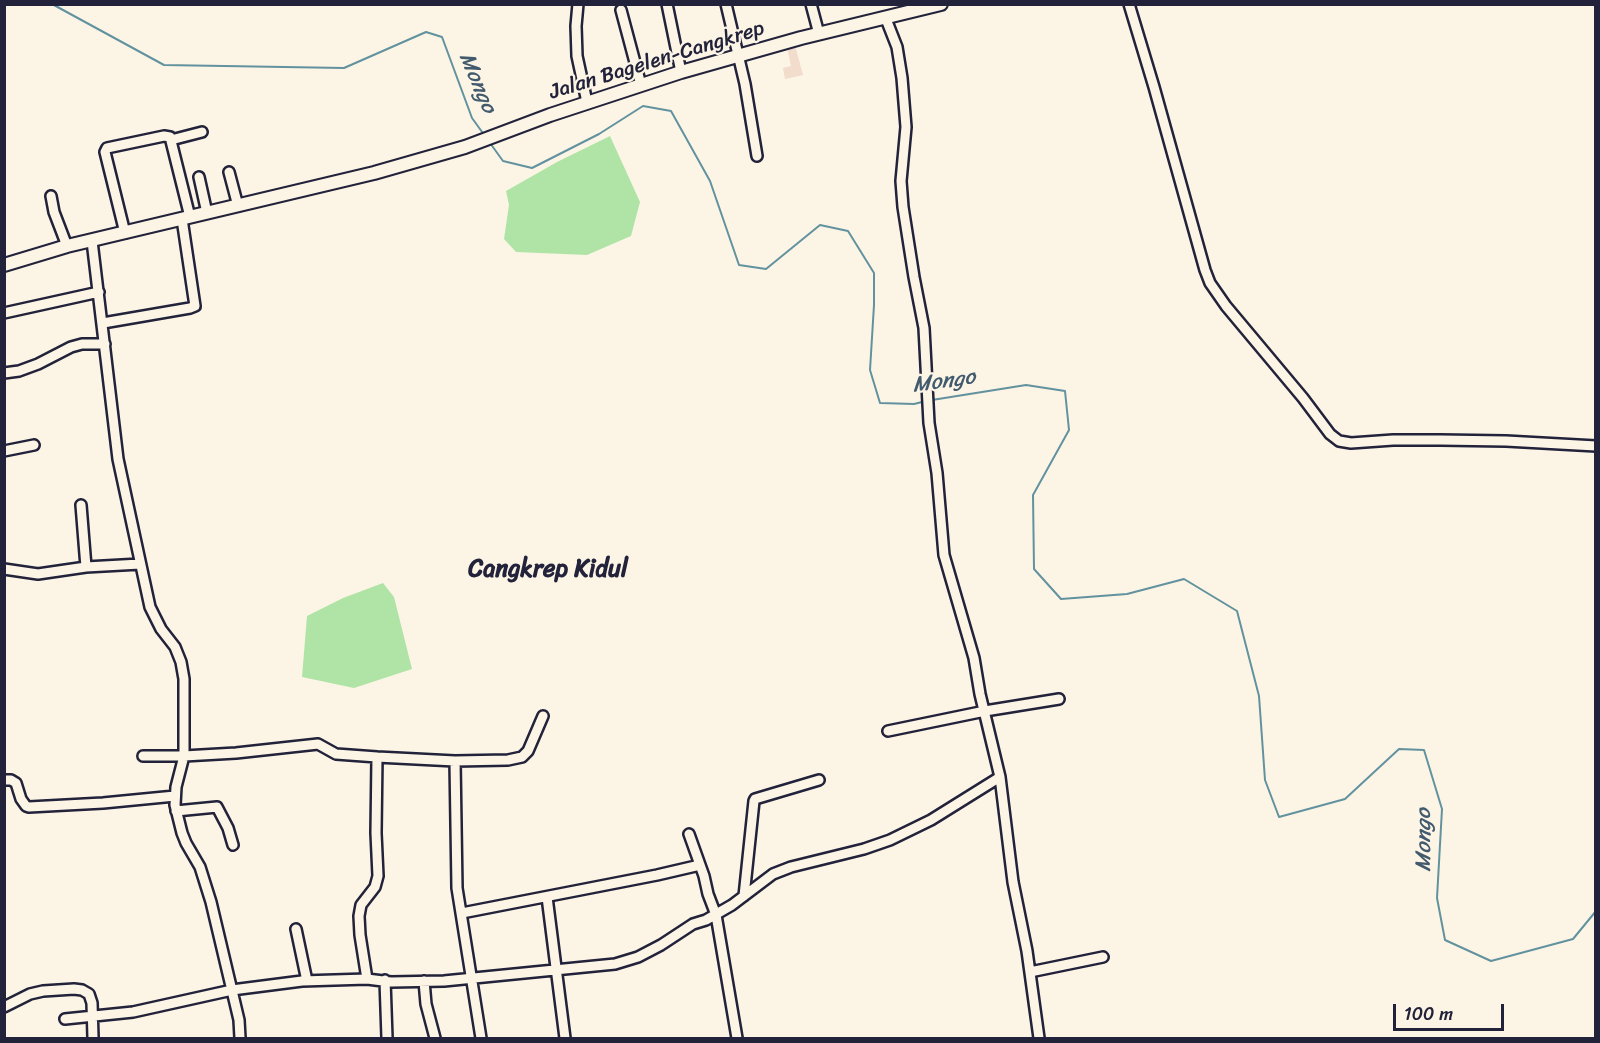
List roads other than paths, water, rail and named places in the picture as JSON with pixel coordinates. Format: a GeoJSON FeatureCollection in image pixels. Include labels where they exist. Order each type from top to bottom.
{"type":"FeatureCollection","features":[{"type":"Feature","properties":{"kind":"main road","name":"Jalan Bagelen-Cangkrep"},"geometry":{"type":"LineString","coordinates":[[4,265],[67,246],[374,173],[465,147],[587,102],[681,72],[819,34],[941,4]]}},
{"type":"Feature","properties":{"kind":"street"},"geometry":{"type":"LineString","coordinates":[[578,4],[577,56],[587,102]]}},
{"type":"Feature","properties":{"kind":"street"},"geometry":{"type":"LineString","coordinates":[[667,4],[681,72]]}},
{"type":"Feature","properties":{"kind":"street"},"geometry":{"type":"LineString","coordinates":[[726,4],[745,84],[757,156]]}},
{"type":"Feature","properties":{"kind":"street"},"geometry":{"type":"LineString","coordinates":[[811,4],[819,34]]}},
{"type":"Feature","properties":{"kind":"street"},"geometry":{"type":"LineString","coordinates":[[1129,4],[1210,283],[1330,434],[1340,441],[1351,443],[1451,440],[1596,446]]}},
{"type":"Feature","properties":{"kind":"street"},"geometry":{"type":"LineString","coordinates":[[621,10],[641,85]]}},
{"type":"Feature","properties":{"kind":"street"},"geometry":{"type":"LineString","coordinates":[[886,19],[897,47],[902,78],[906,127],[901,181],[910,252],[924,328],[929,423],[937,473],[944,555],[974,658],[1000,777],[1013,882],[1030,972],[1039,1038]]}},
{"type":"Feature","properties":{"kind":"street"},"geometry":{"type":"LineString","coordinates":[[171,140],[202,132]]}},
{"type":"Feature","properties":{"kind":"street"},"geometry":{"type":"LineString","coordinates":[[103,323],[195,306],[186,218],[171,140],[168,136],[106,150],[125,233]]}},
{"type":"Feature","properties":{"kind":"street"},"geometry":{"type":"LineString","coordinates":[[229,172],[238,206]]}},
{"type":"Feature","properties":{"kind":"street"},"geometry":{"type":"LineString","coordinates":[[199,177],[207,213]]}},
{"type":"Feature","properties":{"kind":"street"},"geometry":{"type":"LineString","coordinates":[[51,196],[54,212],[67,246]]}},
{"type":"Feature","properties":{"kind":"street"},"geometry":{"type":"LineString","coordinates":[[92,241],[118,459],[140,564],[150,607],[161,629],[176,648],[184,679],[184,756],[175,796],[176,811],[186,843],[200,867],[216,923],[239,1020],[240,1038]]}},
{"type":"Feature","properties":{"kind":"street"},"geometry":{"type":"LineString","coordinates":[[4,313],[99,292]]}},
{"type":"Feature","properties":{"kind":"street"},"geometry":{"type":"LineString","coordinates":[[4,373],[28,368],[71,347],[82,344],[105,344]]}},
{"type":"Feature","properties":{"kind":"street"},"geometry":{"type":"LineString","coordinates":[[4,451],[34,445]]}},
{"type":"Feature","properties":{"kind":"street"},"geometry":{"type":"LineString","coordinates":[[81,505],[86,567]]}},
{"type":"Feature","properties":{"kind":"street"},"geometry":{"type":"LineString","coordinates":[[4,569],[38,574],[86,567],[140,564]]}},
{"type":"Feature","properties":{"kind":"street"},"geometry":{"type":"LineString","coordinates":[[888,732],[985,711],[1059,699]]}},
{"type":"Feature","properties":{"kind":"street"},"geometry":{"type":"LineString","coordinates":[[143,756],[236,753],[318,744],[336,754],[454,760],[508,760],[522,757],[528,751],[543,716]]}},
{"type":"Feature","properties":{"kind":"street"},"geometry":{"type":"LineString","coordinates":[[367,979],[359,916],[361,905],[375,887],[378,876],[377,757]]}},
{"type":"Feature","properties":{"kind":"street"},"geometry":{"type":"LineString","coordinates":[[454,760],[457,888],[481,1038]]}},
{"type":"Feature","properties":{"kind":"street"},"geometry":{"type":"LineString","coordinates":[[65,1019],[133,1012],[232,990],[307,981],[367,979],[391,982],[424,981],[615,964],[638,957],[693,924],[716,915],[783,870],[890,840],[931,820],[1000,777]]}},
{"type":"Feature","properties":{"kind":"street"},"geometry":{"type":"LineString","coordinates":[[4,780],[16,783],[21,799],[29,807],[175,796]]}},
{"type":"Feature","properties":{"kind":"street"},"geometry":{"type":"LineString","coordinates":[[744,896],[755,799],[819,780]]}},
{"type":"Feature","properties":{"kind":"street"},"geometry":{"type":"LineString","coordinates":[[176,811],[217,807],[228,828],[232,845]]}},
{"type":"Feature","properties":{"kind":"street"},"geometry":{"type":"LineString","coordinates":[[689,834],[716,915],[737,1038]]}},
{"type":"Feature","properties":{"kind":"street"},"geometry":{"type":"LineString","coordinates":[[462,913],[700,865]]}},
{"type":"Feature","properties":{"kind":"street"},"geometry":{"type":"LineString","coordinates":[[547,897],[565,1038]]}},
{"type":"Feature","properties":{"kind":"street"},"geometry":{"type":"LineString","coordinates":[[296,929],[307,981]]}},
{"type":"Feature","properties":{"kind":"street"},"geometry":{"type":"LineString","coordinates":[[1030,972],[1103,957]]}},
{"type":"Feature","properties":{"kind":"street"},"geometry":{"type":"LineString","coordinates":[[385,980],[387,1038]]}},
{"type":"Feature","properties":{"kind":"street"},"geometry":{"type":"LineString","coordinates":[[424,981],[426,1005],[435,1038]]}},
{"type":"Feature","properties":{"kind":"street"},"geometry":{"type":"LineString","coordinates":[[4,1007],[30,994],[43,991],[82,990],[89,994],[93,1003],[93,1038]]}},
{"type":"Feature","properties":{"kind":"waterway","name":"Mongo"},"geometry":{"type":"LineString","coordinates":[[52,4],[164,65],[344,68],[426,32],[442,37],[472,118],[485,136]]}},
{"type":"Feature","properties":{"kind":"waterway","name":"Mongo"},"geometry":{"type":"LineString","coordinates":[[490,143],[503,161],[532,168],[599,134],[643,106],[671,111],[710,181],[739,265],[766,269],[820,225],[848,231],[874,273],[870,370],[880,403],[914,404],[926,401]]}},
{"type":"Feature","properties":{"kind":"waterway","name":"Mongo"},"geometry":{"type":"LineString","coordinates":[[932,400],[1026,385],[1065,391],[1069,430],[1033,495],[1034,569],[1061,599],[1127,594],[1184,579],[1237,611],[1259,696],[1265,780],[1279,817],[1345,799],[1399,749],[1424,750],[1442,809],[1437,898],[1445,940],[1491,961],[1573,939],[1596,911]]}},
{"type":"Feature","properties":{"kind":"district","name":"Cangkrep Kidul"},"geometry":{"type":"Point","coordinates":[548,570]}}]}
